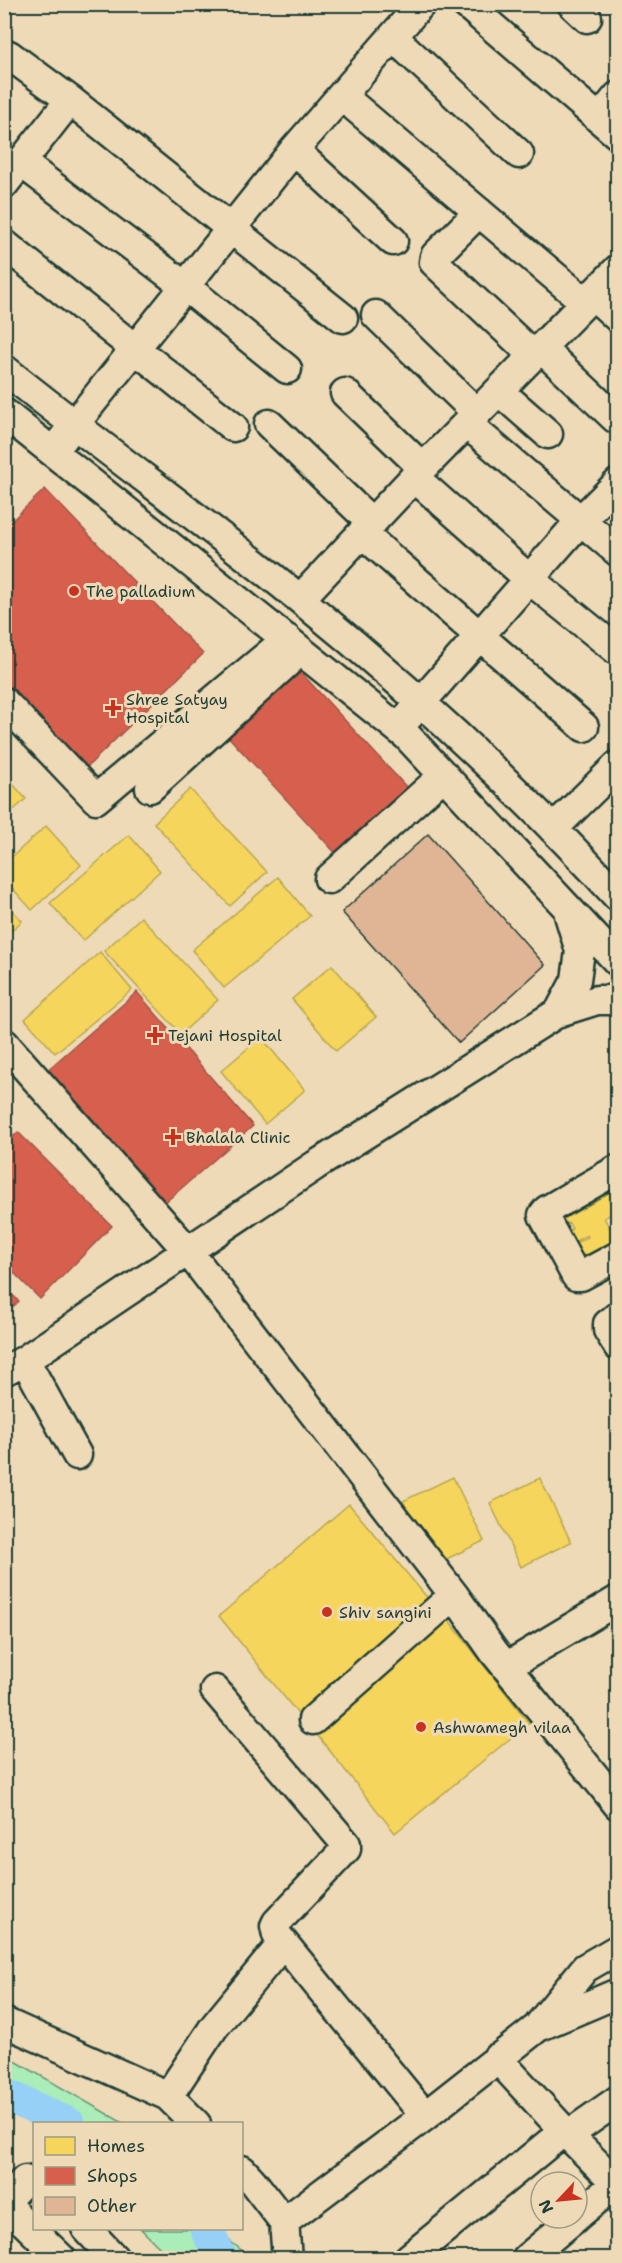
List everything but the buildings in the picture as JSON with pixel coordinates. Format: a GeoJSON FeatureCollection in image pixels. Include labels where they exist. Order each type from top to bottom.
{"type":"FeatureCollection","features":[{"type":"Feature","properties":{"kind":"street"},"geometry":{"type":"LineString","coordinates":[[53,452],[294,150],[421,4]]}},
{"type":"Feature","properties":{"kind":"street"},"geometry":{"type":"LineString","coordinates":[[466,4],[608,127],[618,96]]}},
{"type":"Feature","properties":{"kind":"street"},"geometry":{"type":"LineString","coordinates":[[393,37],[519,154]]}},
{"type":"Feature","properties":{"kind":"street"},"geometry":{"type":"LineString","coordinates":[[9,55],[70,100],[343,318]]}},
{"type":"Feature","properties":{"kind":"street"},"geometry":{"type":"LineString","coordinates":[[342,96],[478,212],[618,318]]}},
{"type":"Feature","properties":{"kind":"street"},"geometry":{"type":"LineString","coordinates":[[70,100],[14,162],[186,287],[287,369]]}},
{"type":"Feature","properties":{"kind":"street"},"geometry":{"type":"LineString","coordinates":[[294,150],[393,241]]}},
{"type":"Feature","properties":{"kind":"street"},"geometry":{"type":"LineString","coordinates":[[478,212],[435,256],[434,262],[615,418]]}},
{"type":"Feature","properties":{"kind":"street"},"geometry":{"type":"LineString","coordinates":[[4,244],[234,427]]}},
{"type":"Feature","properties":{"kind":"street"},"geometry":{"type":"LineString","coordinates":[[300,599],[618,269]]}},
{"type":"Feature","properties":{"kind":"street"},"geometry":{"type":"LineString","coordinates":[[376,315],[472,418],[618,552]]}},
{"type":"Feature","properties":{"kind":"street"},"geometry":{"type":"LineString","coordinates":[[4,369],[74,426],[300,599],[422,702],[553,829],[613,883]]}},
{"type":"Feature","properties":{"kind":"street"},"geometry":{"type":"LineString","coordinates":[[499,391],[548,434]]}},
{"type":"Feature","properties":{"kind":"street"},"geometry":{"type":"LineString","coordinates":[[345,393],[419,473],[529,579],[618,651]]}},
{"type":"Feature","properties":{"kind":"street"},"geometry":{"type":"LineString","coordinates":[[4,413],[406,735],[618,962]]}},
{"type":"Feature","properties":{"kind":"street"},"geometry":{"type":"LineString","coordinates":[[269,424],[368,529],[479,635],[584,727]]}},
{"type":"Feature","properties":{"kind":"street"},"geometry":{"type":"LineString","coordinates":[[398,729],[581,520],[618,483]]}},
{"type":"Feature","properties":{"kind":"street"},"geometry":{"type":"LineString","coordinates":[[4,702],[96,799],[294,644]]}},
{"type":"Feature","properties":{"kind":"street"},"geometry":{"type":"LineString","coordinates":[[150,788],[294,644]]}},
{"type":"Feature","properties":{"kind":"street"},"geometry":{"type":"LineString","coordinates":[[553,829],[618,765]]}},
{"type":"Feature","properties":{"kind":"street"},"geometry":{"type":"LineString","coordinates":[[329,879],[444,775]]}},
{"type":"Feature","properties":{"kind":"street"},"geometry":{"type":"LineString","coordinates":[[559,1012],[576,980],[580,951],[566,907]]}},
{"type":"Feature","properties":{"kind":"street"},"geometry":{"type":"LineString","coordinates":[[77,1455],[15,1365],[316,1165],[559,1012],[597,1000],[618,1000]]}},
{"type":"Feature","properties":{"kind":"street"},"geometry":{"type":"LineString","coordinates":[[4,1043],[188,1251],[454,1595],[506,1667],[618,1805]]}},
{"type":"Feature","properties":{"kind":"street"},"geometry":{"type":"LineString","coordinates":[[618,1169],[543,1215],[576,1276],[581,1276],[618,1256]]}},
{"type":"Feature","properties":{"kind":"street"},"geometry":{"type":"LineString","coordinates":[[618,1316],[608,1324],[608,1330],[618,1346]]}},
{"type":"Feature","properties":{"kind":"street"},"geometry":{"type":"LineString","coordinates":[[313,1720],[454,1595]]}},
{"type":"Feature","properties":{"kind":"street"},"geometry":{"type":"LineString","coordinates":[[506,1667],[618,1600]]}},
{"type":"Feature","properties":{"kind":"street"},"geometry":{"type":"LineString","coordinates":[[215,1690],[346,1844],[346,1849],[277,1922],[275,1930],[283,1943],[425,2116]]}},
{"type":"Feature","properties":{"kind":"street"},"geometry":{"type":"LineString","coordinates":[[168,2096],[214,2027],[283,1943]]}},
{"type":"Feature","properties":{"kind":"street"},"geometry":{"type":"LineString","coordinates":[[538,2027],[585,1968],[618,1949]]}},
{"type":"Feature","properties":{"kind":"street"},"geometry":{"type":"LineString","coordinates":[[284,2222],[538,2027],[616,1996]]}},
{"type":"Feature","properties":{"kind":"street"},"geometry":{"type":"LineString","coordinates":[[4,2022],[168,2096],[194,2122]]}},
{"type":"Feature","properties":{"kind":"street"},"geometry":{"type":"LineString","coordinates":[[496,2058],[617,2184],[589,2207]]}},
{"type":"Feature","properties":{"kind":"street"},"geometry":{"type":"LineString","coordinates":[[409,2259],[566,2133],[618,2100]]}},
{"type":"Feature","properties":{"kind":"street"},"geometry":{"type":"LineString","coordinates":[[243,2171],[284,2222],[287,2259]]}},
{"type":"Feature","properties":{"kind":"street"},"geometry":{"type":"LineString","coordinates":[[26,2180],[4,2202],[56,2257]]}},
{"type":"Feature","properties":{"kind":"street"},"geometry":{"type":"LineString","coordinates":[[87,2230],[114,2259]]}},
{"type":"Feature","properties":{"kind":"street"},"geometry":{"type":"LineString","coordinates":[[527,2259],[561,2230]]}},
{"type":"Feature","properties":{"kind":"green space"},"geometry":{"type":"Polygon","coordinates":[[[4,2055],[121,2122],[43,2122],[36,2115],[5,2106],[4,2055]]]}},
{"type":"Feature","properties":{"kind":"green space"},"geometry":{"type":"Polygon","coordinates":[[[142,2230],[221,2230],[231,2242],[252,2258],[170,2258],[142,2230]]]}},
{"type":"Feature","properties":{"kind":"waterway"},"geometry":{"type":"LineString","coordinates":[[4,2094],[65,2122]]}},
{"type":"Feature","properties":{"kind":"waterway"},"geometry":{"type":"LineString","coordinates":[[207,2230],[221,2258]]}},
{"type":"Feature","properties":{"kind":"place","name":"The palladium"},"geometry":{"type":"Point","coordinates":[74,591]}},
{"type":"Feature","properties":{"kind":"place","name":"Shree Satyay Hospital"},"geometry":{"type":"Point","coordinates":[113,708]}},
{"type":"Feature","properties":{"kind":"place","name":"Tejani Hospital"},"geometry":{"type":"Point","coordinates":[155,1035]}},
{"type":"Feature","properties":{"kind":"place","name":"Bhalala Clinic"},"geometry":{"type":"Point","coordinates":[173,1137]}},
{"type":"Feature","properties":{"kind":"place","name":"Shiv sangini"},"geometry":{"type":"Point","coordinates":[327,1612]}},
{"type":"Feature","properties":{"kind":"place","name":"Ashwamegh vilaa"},"geometry":{"type":"Point","coordinates":[421,1727]}}]}
